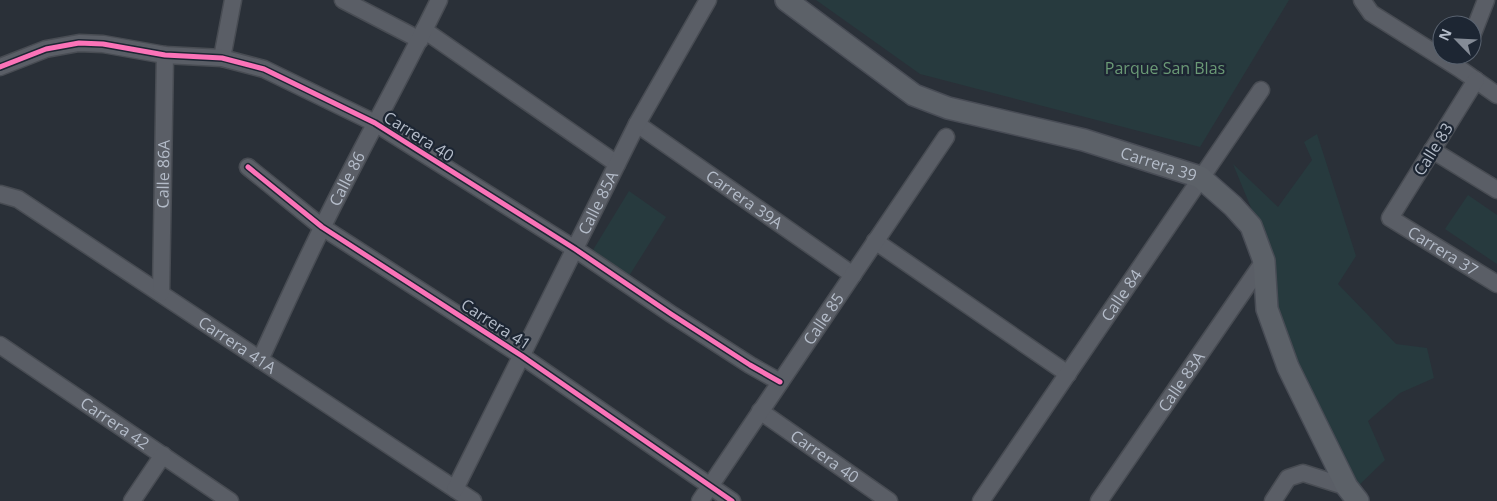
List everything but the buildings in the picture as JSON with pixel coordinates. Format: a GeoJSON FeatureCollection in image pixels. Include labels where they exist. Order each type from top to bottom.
{"type":"FeatureCollection","features":[{"type":"Feature","properties":{"kind":"main road","name":"Carrera 39"},"geometry":{"type":"LineString","coordinates":[[786,0],[914,95],[948,108],[1084,140],[1200,177],[1234,206],[1251,226],[1264,261],[1267,309],[1288,367],[1353,494]]}},
{"type":"Feature","properties":{"kind":"street"},"geometry":{"type":"LineString","coordinates":[[222,58],[233,0]]}},
{"type":"Feature","properties":{"kind":"street"},"geometry":{"type":"LineString","coordinates":[[343,0],[422,35],[618,164]]}},
{"type":"Feature","properties":{"kind":"street","name":"Calle 86"},"geometry":{"type":"LineString","coordinates":[[260,360],[322,227],[439,0]]}},
{"type":"Feature","properties":{"kind":"street","name":"Calle 85A"},"geometry":{"type":"LineString","coordinates":[[455,489],[637,124],[708,0]]}},
{"type":"Feature","properties":{"kind":"street"},"geometry":{"type":"LineString","coordinates":[[1362,0],[1371,13],[1432,46]]}},
{"type":"Feature","properties":{"kind":"street"},"geometry":{"type":"LineString","coordinates":[[1480,15],[1486,0]]}},
{"type":"Feature","properties":{"kind":"street","name":"Carrera 40"},"geometry":{"type":"LineString","coordinates":[[0,67],[46,50],[79,43],[104,44],[165,55],[222,58],[264,69],[375,123],[575,248],[671,314],[780,382]]}},
{"type":"Feature","properties":{"kind":"street","name":"Calle 86A"},"geometry":{"type":"LineString","coordinates":[[161,293],[165,55]]}},
{"type":"Feature","properties":{"kind":"street"},"geometry":{"type":"LineString","coordinates":[[1464,65],[1476,80],[1497,95]]}},
{"type":"Feature","properties":{"kind":"street","name":"Calle 83"},"geometry":{"type":"LineString","coordinates":[[1390,218],[1476,80]]}},
{"type":"Feature","properties":{"kind":"street","name":"Calle 84"},"geometry":{"type":"LineString","coordinates":[[981,501],[1261,90]]}},
{"type":"Feature","properties":{"kind":"street","name":"Carrera 39A"},"geometry":{"type":"LineString","coordinates":[[637,124],[853,275]]}},
{"type":"Feature","properties":{"kind":"street","name":"Calle 85"},"geometry":{"type":"LineString","coordinates":[[700,501],[946,137]]}},
{"type":"Feature","properties":{"kind":"street"},"geometry":{"type":"LineString","coordinates":[[1432,150],[1497,190]]}},
{"type":"Feature","properties":{"kind":"street","name":"Carrera 41"},"geometry":{"type":"LineString","coordinates":[[248,167],[322,227],[522,356],[732,501]]}},
{"type":"Feature","properties":{"kind":"street","name":"Carrera 41A"},"geometry":{"type":"LineString","coordinates":[[0,194],[18,199],[473,501]]}},
{"type":"Feature","properties":{"kind":"street","name":"Carrera 37"},"geometry":{"type":"LineString","coordinates":[[1390,218],[1497,284]]}},
{"type":"Feature","properties":{"kind":"street"},"geometry":{"type":"LineString","coordinates":[[876,241],[1068,374]]}},
{"type":"Feature","properties":{"kind":"street","name":"Calle 83A"},"geometry":{"type":"LineString","coordinates":[[1099,501],[1264,261]]}},
{"type":"Feature","properties":{"kind":"street","name":"Carrera 42"},"geometry":{"type":"LineString","coordinates":[[0,345],[230,501]]}},
{"type":"Feature","properties":{"kind":"street","name":"Carrera 40"},"geometry":{"type":"LineString","coordinates":[[760,411],[889,501]]}},
{"type":"Feature","properties":{"kind":"street"},"geometry":{"type":"LineString","coordinates":[[132,501],[163,456]]}},
{"type":"Feature","properties":{"kind":"street"},"geometry":{"type":"LineString","coordinates":[[1273,501],[1288,478],[1303,473],[1353,494]]}},
{"type":"Feature","properties":{"kind":"green space","name":"Parque San Blas"},"geometry":{"type":"Polygon","coordinates":[[[816,0],[1289,0],[1200,147],[920,74],[816,0]]]}},
{"type":"Feature","properties":{"kind":"green space"},"geometry":{"type":"Polygon","coordinates":[[[1317,134],[1356,256],[1338,284],[1396,344],[1427,348],[1434,378],[1400,393],[1368,421],[1385,460],[1355,489],[1311,398],[1277,313],[1256,220],[1233,164],[1278,207],[1312,160],[1304,142],[1317,134]]]}},
{"type":"Feature","properties":{"kind":"green space"},"geometry":{"type":"Polygon","coordinates":[[[629,191],[666,217],[629,276],[593,250],[629,191]]]}},
{"type":"Feature","properties":{"kind":"green space"},"geometry":{"type":"Polygon","coordinates":[[[1468,195],[1497,215],[1497,264],[1445,229],[1468,195]]]}},
{"type":"Feature","properties":{"kind":"cycle path"},"geometry":{"type":"LineString","coordinates":[[0,67],[46,49],[79,43],[103,44],[165,55],[222,58],[264,69],[375,123],[575,249],[750,365],[780,382]]}},
{"type":"Feature","properties":{"kind":"cycle path"},"geometry":{"type":"LineString","coordinates":[[248,167],[322,227],[522,356],[732,501]]}}]}
